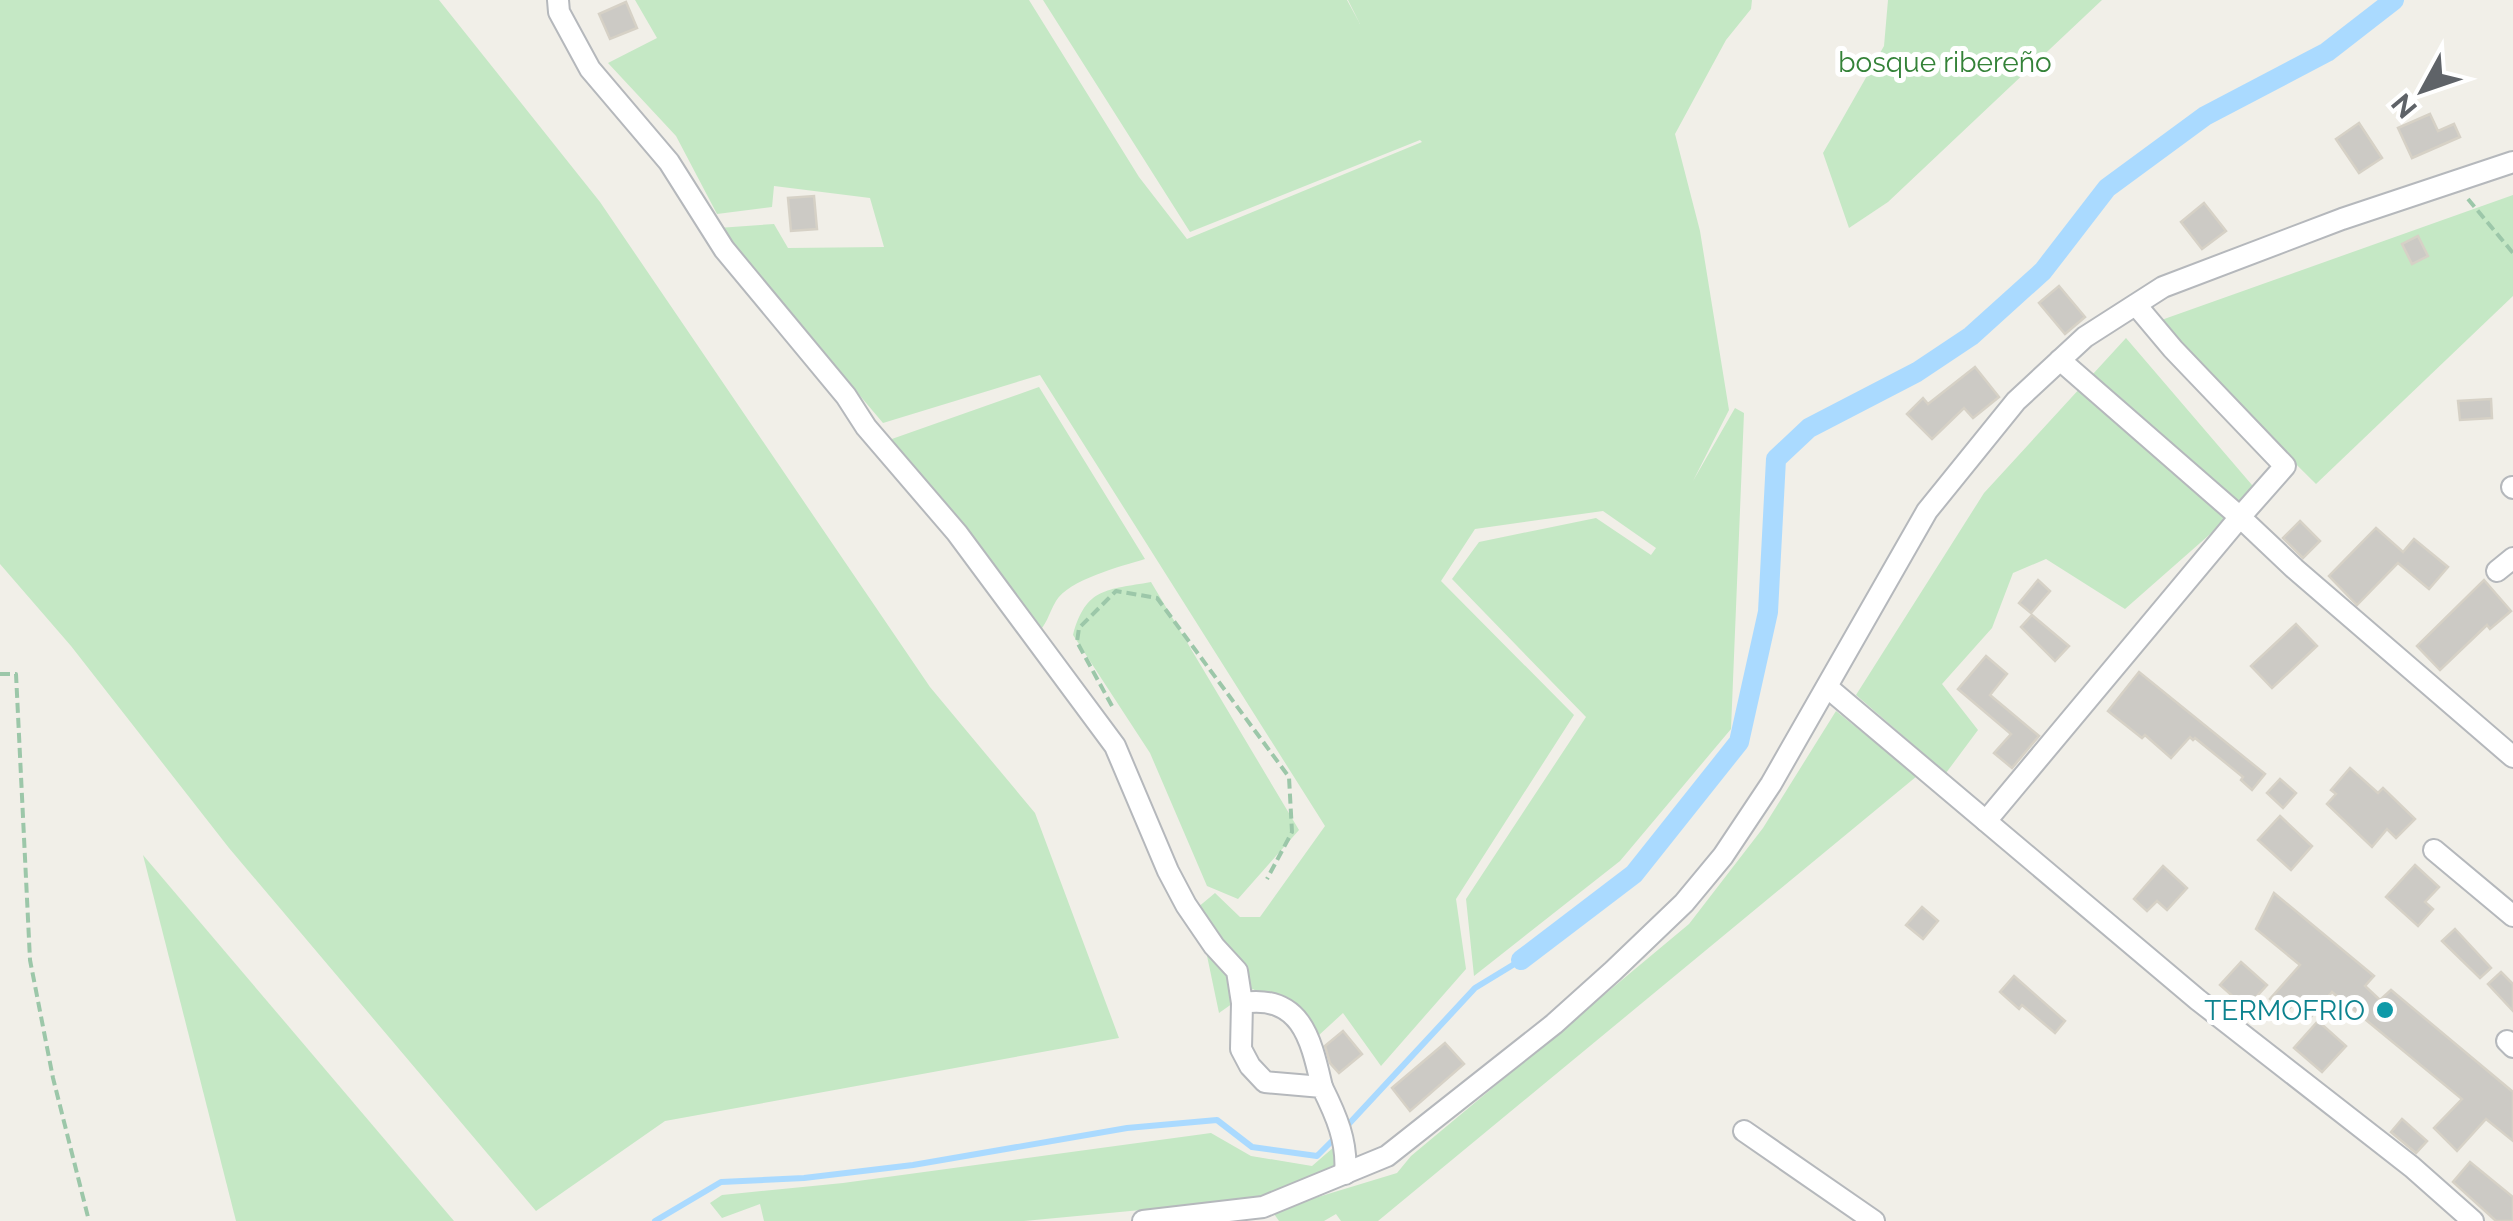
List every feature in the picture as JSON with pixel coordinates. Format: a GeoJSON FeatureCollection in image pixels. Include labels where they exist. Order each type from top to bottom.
{"type":"FeatureCollection","features":[{"type":"Feature","properties":{"kind":"street"},"geometry":{"type":"LineString","coordinates":[[558,0],[560,12],[590,69],[670,162],[724,249],[846,396],[866,427],[957,533],[1116,746],[1177,888],[1214,946],[1238,971],[1241,1049],[1250,1066],[1265,1082],[1322,1087]]}},
{"type":"Feature","properties":{"kind":"street"},"geometry":{"type":"LineString","coordinates":[[1143,1221],[1266,1214],[1387,1156],[1554,1024],[1684,903],[1723,856],[1771,784],[1928,512],[2016,401],[2086,336],[2181,280],[2342,218],[2513,162]]}},
{"type":"Feature","properties":{"kind":"street"},"geometry":{"type":"LineString","coordinates":[[1986,821],[2285,466],[2136,305]]}},
{"type":"Feature","properties":{"kind":"street"},"geometry":{"type":"LineString","coordinates":[[2060,360],[2513,757]]}},
{"type":"Feature","properties":{"kind":"street"},"geometry":{"type":"LineString","coordinates":[[1826,687],[2198,1000],[2412,1167],[2473,1221]]}},
{"type":"Feature","properties":{"kind":"street"},"geometry":{"type":"LineString","coordinates":[[2434,850],[2513,916]]}},
{"type":"Feature","properties":{"kind":"street"},"geometry":{"type":"LineString","coordinates":[[1242,1003],[1262,1000],[1294,1016],[1306,1030],[1347,1154],[1345,1174]]}},
{"type":"Feature","properties":{"kind":"street"},"geometry":{"type":"LineString","coordinates":[[1744,1131],[1874,1221]]}},
{"type":"Feature","properties":{"kind":"path"},"geometry":{"type":"LineString","coordinates":[[2454,182],[2513,254]]}},
{"type":"Feature","properties":{"kind":"path"},"geometry":{"type":"LineString","coordinates":[[1113,707],[1078,642],[1079,628],[1116,591],[1156,598],[1289,777],[1292,832],[1266,878]]}},
{"type":"Feature","properties":{"kind":"path"},"geometry":{"type":"LineString","coordinates":[[0,674],[16,674],[30,960],[52,1078],[90,1221]]}},
{"type":"Feature","properties":{"kind":"green space"},"geometry":{"type":"Polygon","coordinates":[[[0,0],[439,0],[600,202],[930,687],[1035,813],[1119,1038],[665,1121],[536,1211],[229,848],[71,646],[0,564],[0,0]]]}},
{"type":"Feature","properties":{"kind":"green space"},"geometry":{"type":"Polygon","coordinates":[[[635,0],[1029,0],[1139,177],[1187,239],[1422,142],[1190,232],[1043,0],[1347,0],[1360,24],[1348,0],[1752,0],[1751,9],[1726,40],[1675,134],[1700,231],[1729,410],[1693,481],[1735,408],[1744,413],[1731,729],[1620,861],[1474,976],[1466,899],[1586,717],[1452,579],[1479,542],[1596,518],[1651,555],[1656,548],[1603,511],[1475,529],[1441,581],[1574,715],[1456,899],[1466,969],[1381,1066],[1343,1013],[1318,1036],[1290,1012],[1253,989],[1219,1013],[1197,908],[1215,893],[1240,917],[1260,917],[1325,826],[1040,375],[883,423],[718,228],[774,224],[788,248],[884,247],[870,198],[774,186],[772,207],[717,214],[676,136],[608,63],[657,38],[635,0]]]}},
{"type":"Feature","properties":{"kind":"green space","name":"bosque ribereño"},"geometry":{"type":"Polygon","coordinates":[[[1888,0],[2102,0],[1888,202],[1849,228],[1823,153],[1884,46],[1888,0]]]}},
{"type":"Feature","properties":{"kind":"green space"},"geometry":{"type":"Polygon","coordinates":[[[2513,195],[2513,296],[2316,484],[2153,323],[2513,195]]]}},
{"type":"Feature","properties":{"kind":"green space"},"geometry":{"type":"Polygon","coordinates":[[[2126,338],[2258,492],[2125,609],[2046,559],[2013,573],[1992,628],[1942,684],[1978,730],[1946,773],[1856,695],[1984,493],[2126,338]]]}},
{"type":"Feature","properties":{"kind":"green space"},"geometry":{"type":"Polygon","coordinates":[[[1039,387],[1145,559],[1096,575],[1062,593],[1035,636],[889,440],[1039,387]]]}},
{"type":"Feature","properties":{"kind":"green space"},"geometry":{"type":"Polygon","coordinates":[[[1151,582],[1299,830],[1238,899],[1207,886],[1150,753],[1073,635],[1078,619],[1092,599],[1110,590],[1151,582]]]}},
{"type":"Feature","properties":{"kind":"green space"},"geometry":{"type":"Polygon","coordinates":[[[1836,711],[1917,776],[1378,1221],[1341,1221],[1336,1214],[1324,1221],[1279,1221],[1272,1211],[1397,1173],[1411,1156],[1689,924],[1763,828],[1836,711]]]}},
{"type":"Feature","properties":{"kind":"green space"},"geometry":{"type":"Polygon","coordinates":[[[143,855],[454,1221],[236,1221],[143,855]]]}},
{"type":"Feature","properties":{"kind":"green space"},"geometry":{"type":"Polygon","coordinates":[[[1211,1133],[1251,1156],[1312,1166],[1334,1147],[1338,1174],[1258,1199],[1024,1221],[764,1221],[760,1204],[722,1218],[710,1203],[722,1195],[843,1183],[1211,1133]]]}},
{"type":"Feature","properties":{"kind":"building"},"geometry":{"type":"Polygon","coordinates":[[[626,2],[637,28],[610,39],[599,14],[626,2]]]}},
{"type":"Feature","properties":{"kind":"building"},"geometry":{"type":"Polygon","coordinates":[[[2430,114],[2438,131],[2454,124],[2460,137],[2412,158],[2398,128],[2430,114]]]}},
{"type":"Feature","properties":{"kind":"building"},"geometry":{"type":"Polygon","coordinates":[[[2359,123],[2382,158],[2359,173],[2336,139],[2359,123]]]}},
{"type":"Feature","properties":{"kind":"building"},"geometry":{"type":"Polygon","coordinates":[[[814,196],[817,229],[791,231],[788,198],[814,196]]]}},
{"type":"Feature","properties":{"kind":"building"},"geometry":{"type":"Polygon","coordinates":[[[2204,203],[2226,231],[2202,249],[2181,222],[2204,203]]]}},
{"type":"Feature","properties":{"kind":"building"},"geometry":{"type":"Polygon","coordinates":[[[2418,236],[2428,256],[2412,264],[2402,244],[2418,236]]]}},
{"type":"Feature","properties":{"kind":"building"},"geometry":{"type":"Polygon","coordinates":[[[2059,286],[2085,317],[2065,334],[2039,303],[2059,286]]]}},
{"type":"Feature","properties":{"kind":"building"},"geometry":{"type":"Polygon","coordinates":[[[1975,367],[1999,397],[1973,418],[1964,408],[1932,439],[1907,414],[1923,398],[1928,404],[1975,367]]]}},
{"type":"Feature","properties":{"kind":"building"},"geometry":{"type":"Polygon","coordinates":[[[2491,399],[2492,418],[2460,420],[2458,401],[2491,399]]]}},
{"type":"Feature","properties":{"kind":"building"},"geometry":{"type":"Polygon","coordinates":[[[2300,521],[2320,541],[2303,558],[2283,538],[2300,521]]]}},
{"type":"Feature","properties":{"kind":"building"},"geometry":{"type":"Polygon","coordinates":[[[2376,528],[2403,552],[2414,539],[2448,567],[2429,589],[2398,563],[2357,605],[2329,576],[2376,528]]]}},
{"type":"Feature","properties":{"kind":"building"},"geometry":{"type":"Polygon","coordinates":[[[2038,580],[2050,591],[2031,613],[2019,603],[2038,580]]]}},
{"type":"Feature","properties":{"kind":"building"},"geometry":{"type":"Polygon","coordinates":[[[2484,580],[2511,611],[2490,629],[2487,625],[2440,670],[2417,646],[2484,580]]]}},
{"type":"Feature","properties":{"kind":"building"},"geometry":{"type":"Polygon","coordinates":[[[2032,615],[2069,646],[2055,661],[2021,627],[2032,615]]]}},
{"type":"Feature","properties":{"kind":"building"},"geometry":{"type":"Polygon","coordinates":[[[2296,624],[2317,646],[2272,688],[2251,666],[2296,624]]]}},
{"type":"Feature","properties":{"kind":"building"},"geometry":{"type":"Polygon","coordinates":[[[1986,656],[2007,674],[1990,695],[2039,736],[2012,768],[1994,753],[2011,734],[1958,689],[1986,656]]]}},
{"type":"Feature","properties":{"kind":"building"},"geometry":{"type":"Polygon","coordinates":[[[2139,672],[2265,774],[2252,790],[2241,780],[2243,777],[2195,738],[2190,737],[2171,758],[2108,711],[2139,672]]]}},
{"type":"Feature","properties":{"kind":"building"},"geometry":{"type":"Polygon","coordinates":[[[2350,768],[2378,793],[2383,788],[2415,819],[2396,838],[2387,829],[2372,847],[2327,804],[2336,794],[2331,790],[2350,768]]]}},
{"type":"Feature","properties":{"kind":"building"},"geometry":{"type":"Polygon","coordinates":[[[2280,779],[2296,793],[2283,808],[2267,793],[2280,779]]]}},
{"type":"Feature","properties":{"kind":"building"},"geometry":{"type":"Polygon","coordinates":[[[2280,816],[2312,846],[2291,870],[2258,840],[2280,816]]]}},
{"type":"Feature","properties":{"kind":"building"},"geometry":{"type":"Polygon","coordinates":[[[2415,865],[2439,887],[2425,902],[2433,909],[2418,926],[2386,897],[2415,865]]]}},
{"type":"Feature","properties":{"kind":"building"},"geometry":{"type":"Polygon","coordinates":[[[2163,866],[2187,888],[2167,910],[2157,901],[2147,911],[2134,899],[2163,866]]]}},
{"type":"Feature","properties":{"kind":"building","name":"TERMOFRIO"},"geometry":{"type":"Polygon","coordinates":[[[2274,893],[2374,976],[2365,986],[2380,1000],[2391,990],[2513,1092],[2513,1141],[2486,1119],[2457,1151],[2434,1128],[2462,1099],[2332,992],[2310,1018],[2294,1003],[2285,1013],[2270,999],[2300,965],[2256,929],[2274,893]]]}},
{"type":"Feature","properties":{"kind":"building"},"geometry":{"type":"Polygon","coordinates":[[[1922,907],[1938,921],[1923,939],[1906,925],[1922,907]]]}},
{"type":"Feature","properties":{"kind":"building"},"geometry":{"type":"Polygon","coordinates":[[[2455,929],[2491,968],[2480,978],[2442,941],[2455,929]]]}},
{"type":"Feature","properties":{"kind":"building"},"geometry":{"type":"Polygon","coordinates":[[[2241,962],[2267,985],[2246,1008],[2220,985],[2241,962]]]}},
{"type":"Feature","properties":{"kind":"building"},"geometry":{"type":"Polygon","coordinates":[[[2501,972],[2513,984],[2513,1011],[2488,984],[2501,972]]]}},
{"type":"Feature","properties":{"kind":"building"},"geometry":{"type":"Polygon","coordinates":[[[2014,976],[2065,1021],[2055,1033],[2000,992],[2014,976]]]}},
{"type":"Feature","properties":{"kind":"building"},"geometry":{"type":"Polygon","coordinates":[[[2318,1021],[2346,1046],[2322,1072],[2294,1048],[2318,1021]]]}},
{"type":"Feature","properties":{"kind":"building"},"geometry":{"type":"Polygon","coordinates":[[[1343,1031],[1362,1054],[1339,1073],[1330,1063],[1325,1046],[1343,1031]]]}},
{"type":"Feature","properties":{"kind":"building"},"geometry":{"type":"Polygon","coordinates":[[[1445,1043],[1464,1064],[1410,1111],[1392,1088],[1445,1043]]]}},
{"type":"Feature","properties":{"kind":"building"},"geometry":{"type":"Polygon","coordinates":[[[2402,1119],[2427,1141],[2416,1153],[2391,1132],[2402,1119]]]}},
{"type":"Feature","properties":{"kind":"building"},"geometry":{"type":"Polygon","coordinates":[[[2470,1162],[2513,1197],[2513,1221],[2496,1221],[2453,1182],[2470,1162]]]}},
{"type":"Feature","properties":{"kind":"waterway"},"geometry":{"type":"LineString","coordinates":[[1521,960],[1634,874],[1739,742],[1768,612],[1776,459],[1809,428],[1917,372],[1971,336],[2043,271],[2107,188],[2205,116],[2327,52],[2394,0]]}},
{"type":"Feature","properties":{"kind":"waterway"},"geometry":{"type":"LineString","coordinates":[[1346,1127],[1475,988],[1521,960]]}},
{"type":"Feature","properties":{"kind":"waterway"},"geometry":{"type":"LineString","coordinates":[[655,1221],[721,1182],[804,1178],[913,1165],[1127,1128],[1217,1120],[1252,1147],[1317,1156],[1337,1136]]}},
{"type":"Feature","properties":{"kind":"place","name":"TERMOFRIO"},"geometry":{"type":"Point","coordinates":[2385,1010]}}]}
